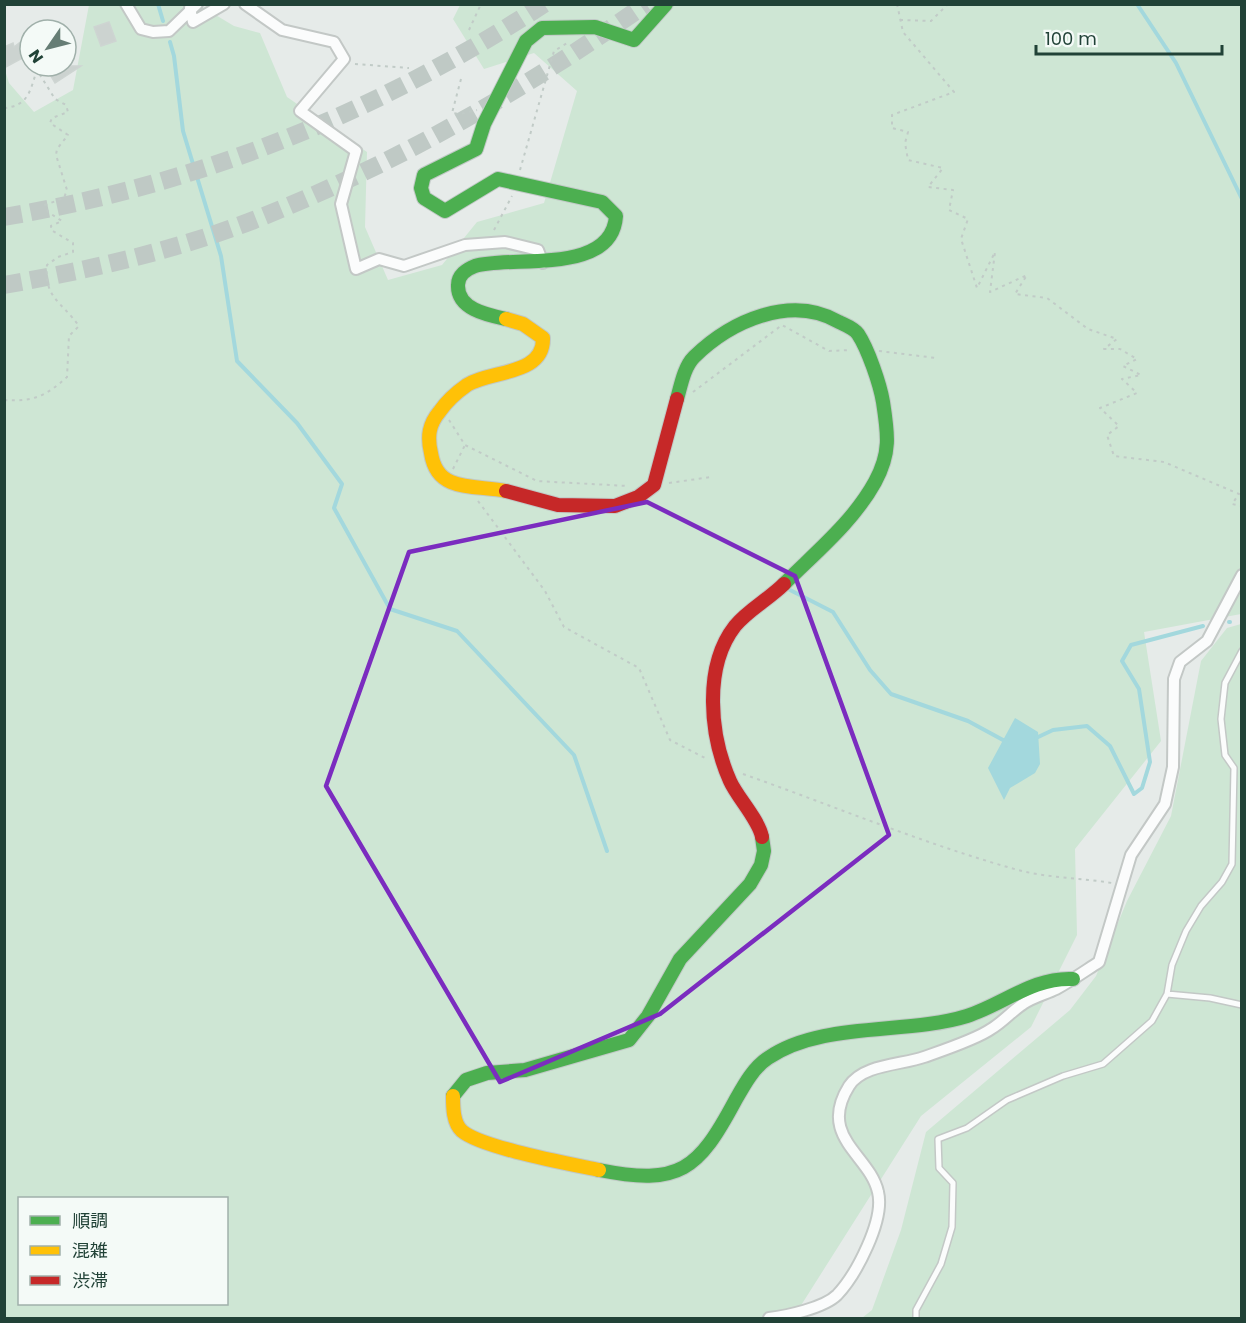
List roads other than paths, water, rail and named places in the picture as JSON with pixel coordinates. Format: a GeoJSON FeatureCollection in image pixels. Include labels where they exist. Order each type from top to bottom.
{"type":"FeatureCollection","features":[{"type":"Feature","properties":{"kind":"street"},"geometry":{"type":"LineString","coordinates":[[126,4],[141,29],[153,33],[169,31],[192,7]]}},
{"type":"Feature","properties":{"kind":"street"},"geometry":{"type":"LineString","coordinates":[[192,7],[193,22],[224,4]]}},
{"type":"Feature","properties":{"kind":"street"},"geometry":{"type":"LineString","coordinates":[[245,4],[282,30],[334,42],[344,59],[300,111],[356,151],[341,204],[356,268],[379,259],[404,267],[465,245],[506,242],[538,250],[543,262]]}},
{"type":"Feature","properties":{"kind":"street"},"geometry":{"type":"LineString","coordinates":[[666,4],[634,39],[595,27],[542,28],[526,41],[493,106],[476,149],[431,169],[424,175],[420,189],[432,207],[445,211],[498,179],[602,202],[616,216],[609,237],[594,249],[578,256],[543,262],[485,264],[464,271],[459,276],[458,294],[469,308],[528,324],[543,338],[544,348],[538,359],[529,364],[468,384],[442,410],[430,423],[429,446],[433,464],[447,479],[558,505],[615,506],[638,497],[654,485],[683,377],[693,358],[742,323],[763,315],[805,309],[824,313],[857,332],[881,392],[889,439],[886,456],[875,483],[848,520],[727,636],[717,661],[713,700],[720,759],[735,792],[761,832],[764,851],[761,865],[750,884],[680,959],[648,1016],[629,1040],[525,1070],[487,1073],[466,1080],[453,1093],[453,1117],[463,1132],[483,1141],[569,1164],[638,1177],[665,1175],[687,1167],[710,1150],[751,1073],[766,1059],[784,1049],[824,1038],[906,1028],[968,1016],[1051,979],[1073,979]]}},
{"type":"Feature","properties":{"kind":"street"},"geometry":{"type":"LineString","coordinates":[[769,1318],[814,1306],[836,1296],[864,1254],[877,1223],[878,1192],[870,1174],[847,1146],[839,1123],[842,1103],[849,1085],[862,1074],[923,1058],[989,1031],[1024,1003],[1073,979],[1099,962],[1131,855],[1165,804],[1173,767],[1174,679],[1177,670],[1180,662],[1207,640],[1242,575]]}},
{"type":"Feature","properties":{"kind":"lane"},"geometry":{"type":"LineString","coordinates":[[916,1318],[916,1310],[940,1264],[952,1227],[953,1183],[939,1168],[938,1139],[967,1128],[1007,1100],[1063,1076],[1104,1064],[1152,1021],[1167,994],[1172,965],[1186,931],[1201,906],[1222,882],[1232,864],[1234,768],[1225,755],[1221,719],[1225,683],[1242,651]]}},
{"type":"Feature","properties":{"kind":"lane"},"geometry":{"type":"LineString","coordinates":[[1167,994],[1210,998],[1242,1005]]}},
{"type":"Feature","properties":{"kind":"water"},"geometry":{"type":"Polygon","coordinates":[[[1015,718],[1038,732],[1040,764],[1035,773],[1010,788],[1004,800],[988,768],[1015,718]]]}},
{"type":"Feature","properties":{"kind":"waterway"},"geometry":{"type":"LineString","coordinates":[[158,4],[163,21]]}},
{"type":"Feature","properties":{"kind":"waterway"},"geometry":{"type":"LineString","coordinates":[[1137,4],[1176,63],[1242,199]]}},
{"type":"Feature","properties":{"kind":"waterway"},"geometry":{"type":"LineString","coordinates":[[170,42],[174,56],[183,131],[221,256],[237,361],[297,423],[342,484],[334,508],[390,609],[457,631],[574,755],[607,851]]}},
{"type":"Feature","properties":{"kind":"waterway"},"geometry":{"type":"LineString","coordinates":[[790,590],[833,612],[870,670],[891,694],[968,721],[1003,740],[1008,740]]}},
{"type":"Feature","properties":{"kind":"waterway"},"geometry":{"type":"LineString","coordinates":[[1036,738],[1053,730],[1087,726],[1110,746],[1134,794],[1142,788],[1150,762],[1139,689],[1122,661],[1131,645],[1203,626]]}},
{"type":"Feature","properties":{"kind":"tunnel"},"geometry":{"type":"LineString","coordinates":[[4,217],[77,203],[148,185],[217,164],[285,139],[351,111],[416,79],[544,4]]}},
{"type":"Feature","properties":{"kind":"tunnel"},"geometry":{"type":"LineString","coordinates":[[4,285],[99,266],[162,250],[224,231],[306,198],[457,124],[553,66],[646,4]]}}]}
